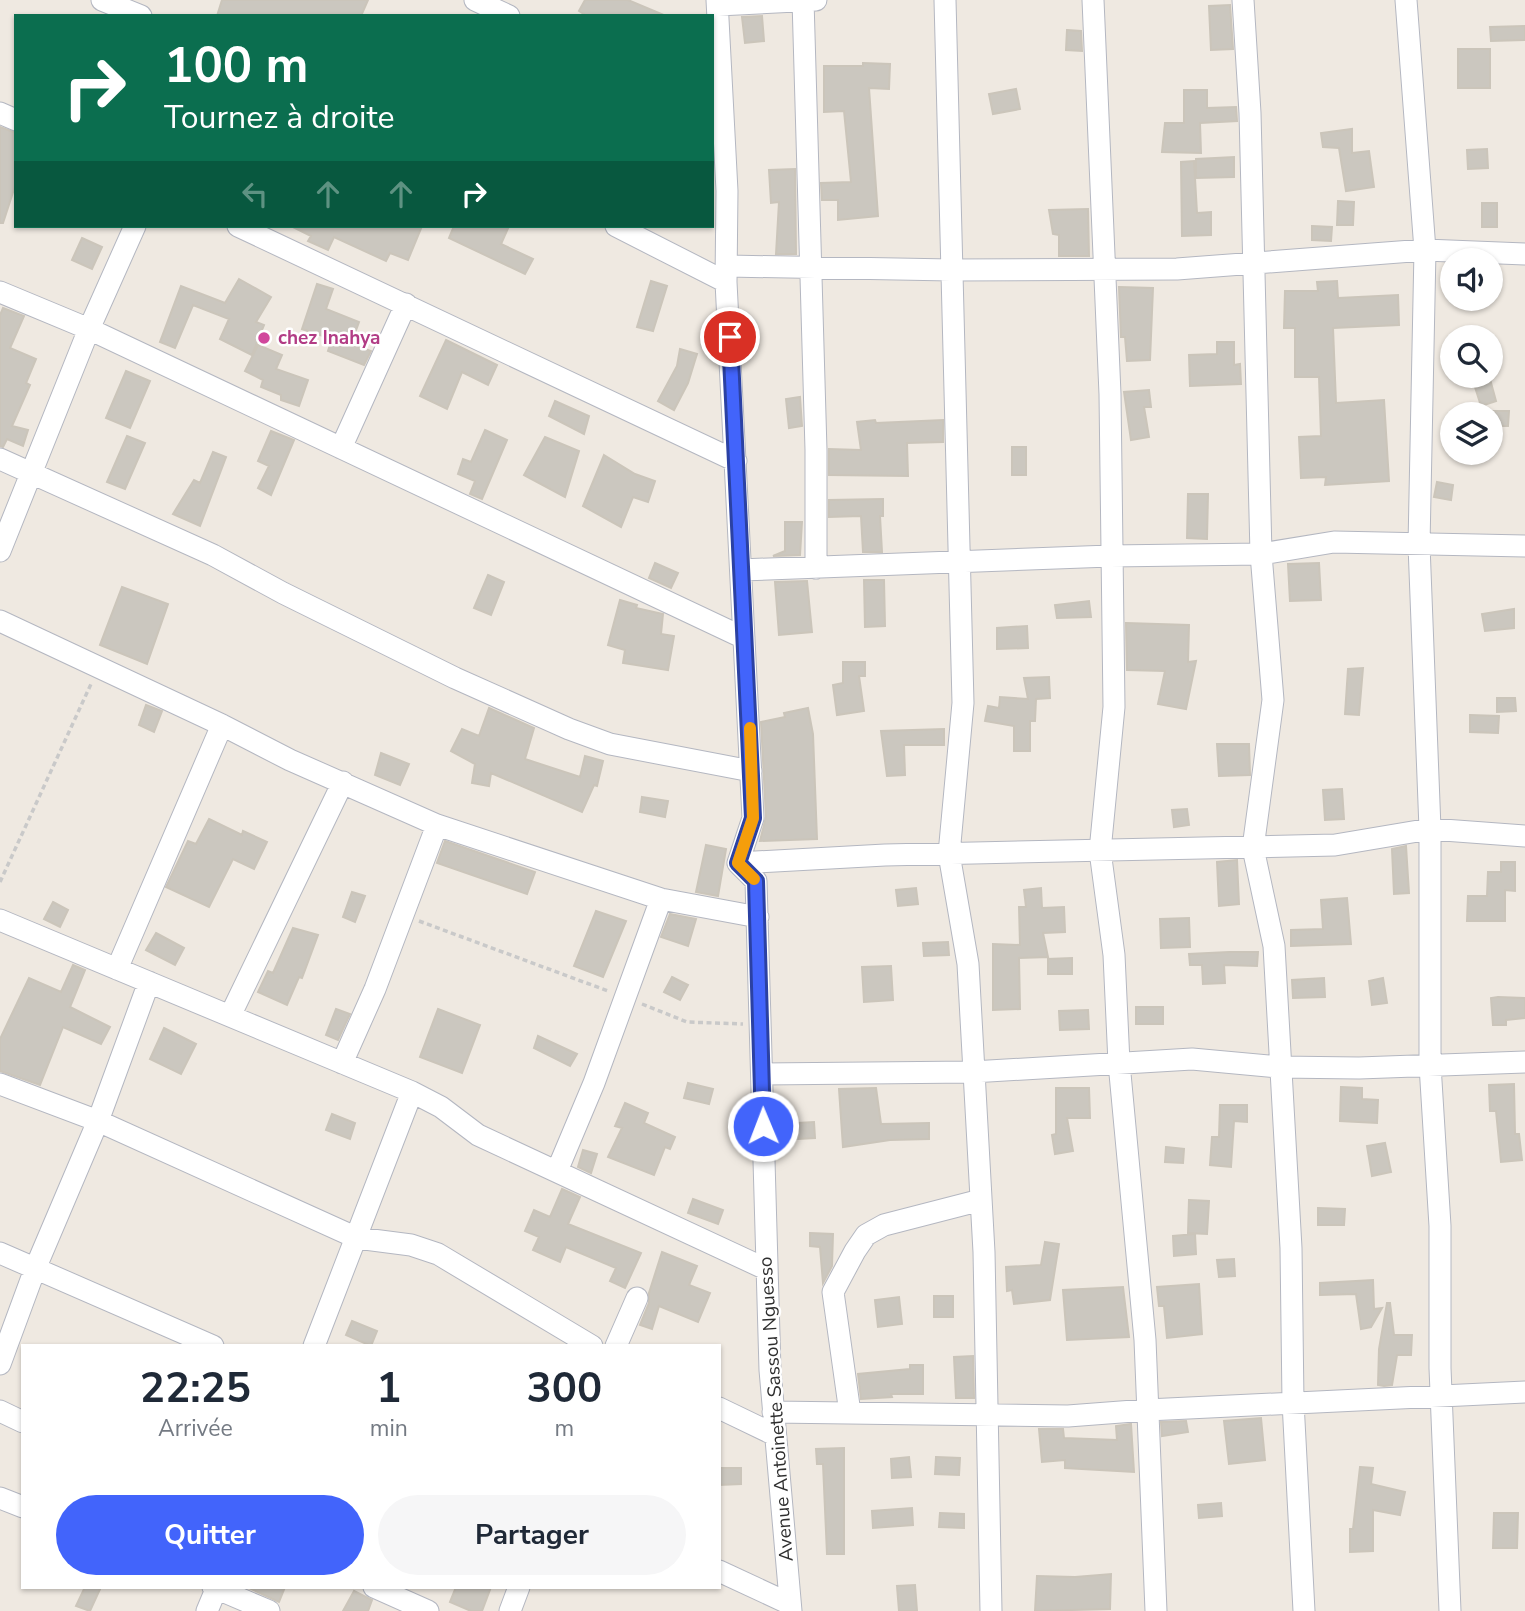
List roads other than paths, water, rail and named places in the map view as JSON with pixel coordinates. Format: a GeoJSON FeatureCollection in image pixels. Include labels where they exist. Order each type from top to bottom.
{"type":"FeatureCollection","features":[{"type":"Feature","properties":{"kind":"street"},"geometry":{"type":"LineString","coordinates":[[102,0],[136,14]]}},
{"type":"Feature","properties":{"kind":"street"},"geometry":{"type":"LineString","coordinates":[[475,0],[505,14]]}},
{"type":"Feature","properties":{"kind":"street"},"geometry":{"type":"LineString","coordinates":[[803,0],[816,450],[816,568]]}},
{"type":"Feature","properties":{"kind":"street"},"geometry":{"type":"LineString","coordinates":[[816,0],[718,3],[718,109],[753,818],[738,863],[949,854],[1335,845],[1430,829],[1525,836]]}},
{"type":"Feature","properties":{"kind":"street"},"geometry":{"type":"LineString","coordinates":[[945,0],[963,703],[949,854],[968,964],[981,1200],[991,1611]]}},
{"type":"Feature","properties":{"kind":"street"},"geometry":{"type":"LineString","coordinates":[[1093,0],[1110,394],[1114,707],[1100,851],[1114,955],[1119,1063],[1145,1339],[1156,1611]]}},
{"type":"Feature","properties":{"kind":"street"},"geometry":{"type":"LineString","coordinates":[[1243,0],[1250,113],[1261,554],[1273,700],[1254,848],[1274,946],[1291,1248],[1293,1402],[1304,1611]]}},
{"type":"Feature","properties":{"kind":"street"},"geometry":{"type":"LineString","coordinates":[[1405,0],[1425,250],[1419,545],[1430,829],[1430,1065],[1440,1226],[1441,1396],[1450,1611]]}},
{"type":"Feature","properties":{"kind":"street"},"geometry":{"type":"LineString","coordinates":[[0,551],[89,329],[134,228]]}},
{"type":"Feature","properties":{"kind":"street"},"geometry":{"type":"LineString","coordinates":[[242,228],[736,461]]}},
{"type":"Feature","properties":{"kind":"street"},"geometry":{"type":"LineString","coordinates":[[621,228],[727,274],[809,267],[951,270],[1254,265],[1425,250],[1525,254]]}},
{"type":"Feature","properties":{"kind":"street"},"geometry":{"type":"LineString","coordinates":[[0,292],[89,329],[744,638]]}},
{"type":"Feature","properties":{"kind":"street"},"geometry":{"type":"LineString","coordinates":[[341,448],[406,303]]}},
{"type":"Feature","properties":{"kind":"street"},"geometry":{"type":"LineString","coordinates":[[0,459],[213,555],[430,666],[569,729],[610,744],[751,771]]}},
{"type":"Feature","properties":{"kind":"street"},"geometry":{"type":"LineString","coordinates":[[741,570],[1110,556],[1261,554],[1334,542],[1525,546]]}},
{"type":"Feature","properties":{"kind":"street"},"geometry":{"type":"LineString","coordinates":[[0,621],[99,666],[167,702],[222,725],[290,760],[437,825],[661,899],[758,917]]}},
{"type":"Feature","properties":{"kind":"street"},"geometry":{"type":"LineString","coordinates":[[117,969],[222,725]]}},
{"type":"Feature","properties":{"kind":"street"},"geometry":{"type":"LineString","coordinates":[[230,1016],[343,782]]}},
{"type":"Feature","properties":{"kind":"street"},"geometry":{"type":"LineString","coordinates":[[342,1063],[404,915],[437,825]]}},
{"type":"Feature","properties":{"kind":"street","name":"Avenue Antoinette Sassou Nguesso"},"geometry":{"type":"LineString","coordinates":[[738,863],[756,881],[762,1024],[766,1269],[773,1412],[790,1608]]}},
{"type":"Feature","properties":{"kind":"street"},"geometry":{"type":"LineString","coordinates":[[557,1171],[626,999],[661,899]]}},
{"type":"Feature","properties":{"kind":"street"},"geometry":{"type":"LineString","coordinates":[[0,920],[412,1092],[441,1107],[478,1135],[766,1269]]}},
{"type":"Feature","properties":{"kind":"street"},"geometry":{"type":"LineString","coordinates":[[0,1364],[35,1269],[98,1121],[149,982]]}},
{"type":"Feature","properties":{"kind":"street"},"geometry":{"type":"LineString","coordinates":[[762,1074],[972,1072],[1192,1059],[1279,1067],[1525,1062]]}},
{"type":"Feature","properties":{"kind":"street"},"geometry":{"type":"LineString","coordinates":[[0,1084],[98,1121],[357,1238],[411,1245],[438,1254],[589,1344]]}},
{"type":"Feature","properties":{"kind":"street"},"geometry":{"type":"LineString","coordinates":[[315,1344],[412,1092]]}},
{"type":"Feature","properties":{"kind":"street"},"geometry":{"type":"LineString","coordinates":[[850,1413],[833,1292],[855,1251],[866,1235],[884,1225],[981,1200]]}},
{"type":"Feature","properties":{"kind":"street"},"geometry":{"type":"LineString","coordinates":[[0,1253],[208,1344]]}},
{"type":"Feature","properties":{"kind":"street"},"geometry":{"type":"LineString","coordinates":[[617,1344],[637,1298]]}},
{"type":"Feature","properties":{"kind":"street"},"geometry":{"type":"LineString","coordinates":[[773,1412],[1068,1416],[1147,1409],[1525,1392]]}},
{"type":"Feature","properties":{"kind":"street"},"geometry":{"type":"LineString","coordinates":[[721,1409],[775,1435]]}},
{"type":"Feature","properties":{"kind":"street"},"geometry":{"type":"LineString","coordinates":[[0,1411],[21,1421]]}},
{"type":"Feature","properties":{"kind":"street"},"geometry":{"type":"LineString","coordinates":[[0,1498],[21,1506]]}},
{"type":"Feature","properties":{"kind":"street"},"geometry":{"type":"LineString","coordinates":[[721,1572],[790,1608]]}},
{"type":"Feature","properties":{"kind":"street"},"geometry":{"type":"LineString","coordinates":[[207,1611],[215,1589]]}},
{"type":"Feature","properties":{"kind":"street"},"geometry":{"type":"LineString","coordinates":[[217,1589],[269,1611]]}},
{"type":"Feature","properties":{"kind":"street"},"geometry":{"type":"LineString","coordinates":[[378,1589],[428,1611]]}},
{"type":"Feature","properties":{"kind":"street"},"geometry":{"type":"LineString","coordinates":[[510,1611],[518,1589]]}},
{"type":"Feature","properties":{"kind":"place","name":"chez Inahya"},"geometry":{"type":"Point","coordinates":[264,338]}}]}
